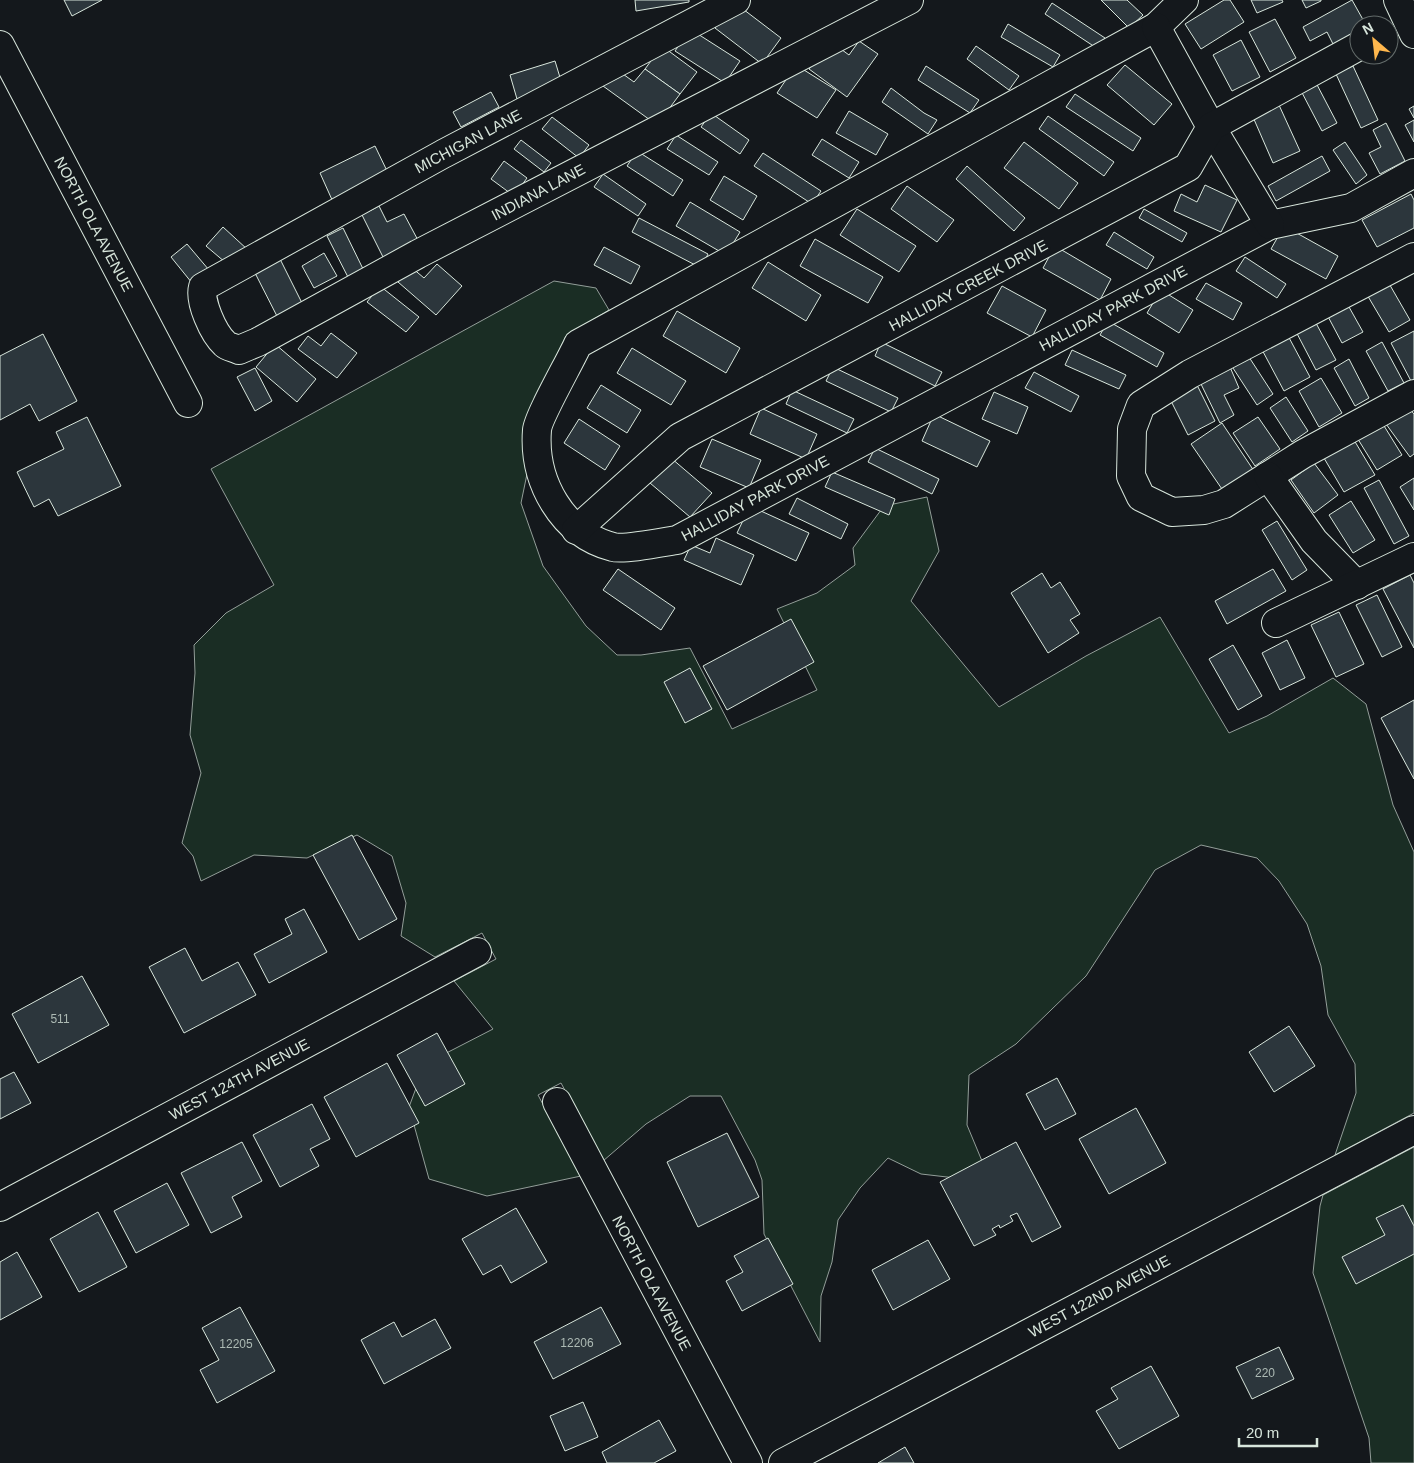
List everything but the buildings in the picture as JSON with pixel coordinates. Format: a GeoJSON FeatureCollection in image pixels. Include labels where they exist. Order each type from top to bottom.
{"type":"FeatureCollection","features":[{"type":"Feature","properties":{"kind":"street","name":"MICHIGAN LANE"},"geometry":{"type":"LineString","coordinates":[[203,287],[442,154],[736,0]]}},
{"type":"Feature","properties":{"kind":"street","name":"INDIANA LANE"},"geometry":{"type":"LineString","coordinates":[[203,287],[201,296],[206,313],[225,344],[239,350],[427,250],[909,0]]}},
{"type":"Feature","properties":{"kind":"street","name":"HALLIDAY PARK DRIVE"},"geometry":{"type":"LineString","coordinates":[[1184,0],[1156,27],[578,344],[537,428],[540,472],[556,509],[576,530],[614,548],[677,540],[1270,225],[1351,208],[1414,172]]}},
{"type":"Feature","properties":{"kind":"street"},"geometry":{"type":"LineString","coordinates":[[1156,27],[1210,127],[1270,225]]}},
{"type":"Feature","properties":{"kind":"street","name":"NORTH OLA AVENUE"},"geometry":{"type":"LineString","coordinates":[[0,45],[10,90],[188,402]]}},
{"type":"Feature","properties":{"kind":"street"},"geometry":{"type":"LineString","coordinates":[[1210,127],[1349,51]]}},
{"type":"Feature","properties":{"kind":"street","name":"HALLIDAY CREEK DRIVE"},"geometry":{"type":"LineString","coordinates":[[576,530],[680,437],[1188,167],[1210,127]]}},
{"type":"Feature","properties":{"kind":"street"},"geometry":{"type":"LineString","coordinates":[[1414,257],[1190,374],[1141,405],[1132,428],[1131,476],[1141,496],[1172,512],[1204,510],[1224,504],[1303,454],[1414,394]]}},
{"type":"Feature","properties":{"kind":"street"},"geometry":{"type":"LineString","coordinates":[[1268,476],[1314,541],[1357,585]]}},
{"type":"Feature","properties":{"kind":"street"},"geometry":{"type":"LineString","coordinates":[[1276,624],[1414,557]]}},
{"type":"Feature","properties":{"kind":"street","name":"WEST 124TH AVENUE"},"geometry":{"type":"LineString","coordinates":[[0,1207],[477,952]]}},
{"type":"Feature","properties":{"kind":"street","name":"NORTH OLA AVENUE"},"geometry":{"type":"LineString","coordinates":[[556,1102],[748,1463]]}},
{"type":"Feature","properties":{"kind":"street","name":"WEST 122ND AVENUE"},"geometry":{"type":"LineString","coordinates":[[783,1463],[1414,1130]]}},
{"type":"Feature","properties":{"kind":"green space"},"geometry":{"type":"Polygon","coordinates":[[[554,281],[596,288],[609,310],[566,336],[525,421],[527,474],[521,503],[543,566],[586,626],[617,655],[641,655],[690,648],[732,729],[817,690],[777,609],[817,593],[855,565],[853,548],[884,506],[927,497],[939,551],[911,601],[999,707],[1086,656],[1160,617],[1229,733],[1267,716],[1333,678],[1366,704],[1393,805],[1414,852],[1414,1113],[1335,1155],[1356,1093],[1355,1064],[1328,1015],[1321,966],[1307,924],[1279,881],[1257,858],[1201,845],[1155,870],[1086,976],[1016,1044],[969,1075],[967,1125],[982,1161],[973,1180],[921,1174],[888,1158],[860,1188],[838,1220],[832,1262],[821,1296],[820,1342],[764,1234],[762,1180],[755,1160],[721,1096],[690,1096],[646,1124],[603,1161],[561,1083],[538,1095],[581,1176],[487,1196],[429,1179],[409,1107],[425,1064],[493,1029],[454,981],[496,959],[482,933],[435,957],[401,936],[406,903],[392,856],[357,835],[307,858],[254,855],[201,881],[193,856],[182,843],[201,773],[190,735],[195,673],[194,645],[226,613],[274,585],[211,469],[554,281]]]}},
{"type":"Feature","properties":{"kind":"green space"},"geometry":{"type":"Polygon","coordinates":[[[1414,1147],[1414,1463],[1371,1463],[1369,1438],[1313,1273],[1320,1206],[1323,1195],[1414,1147]]]}}]}
